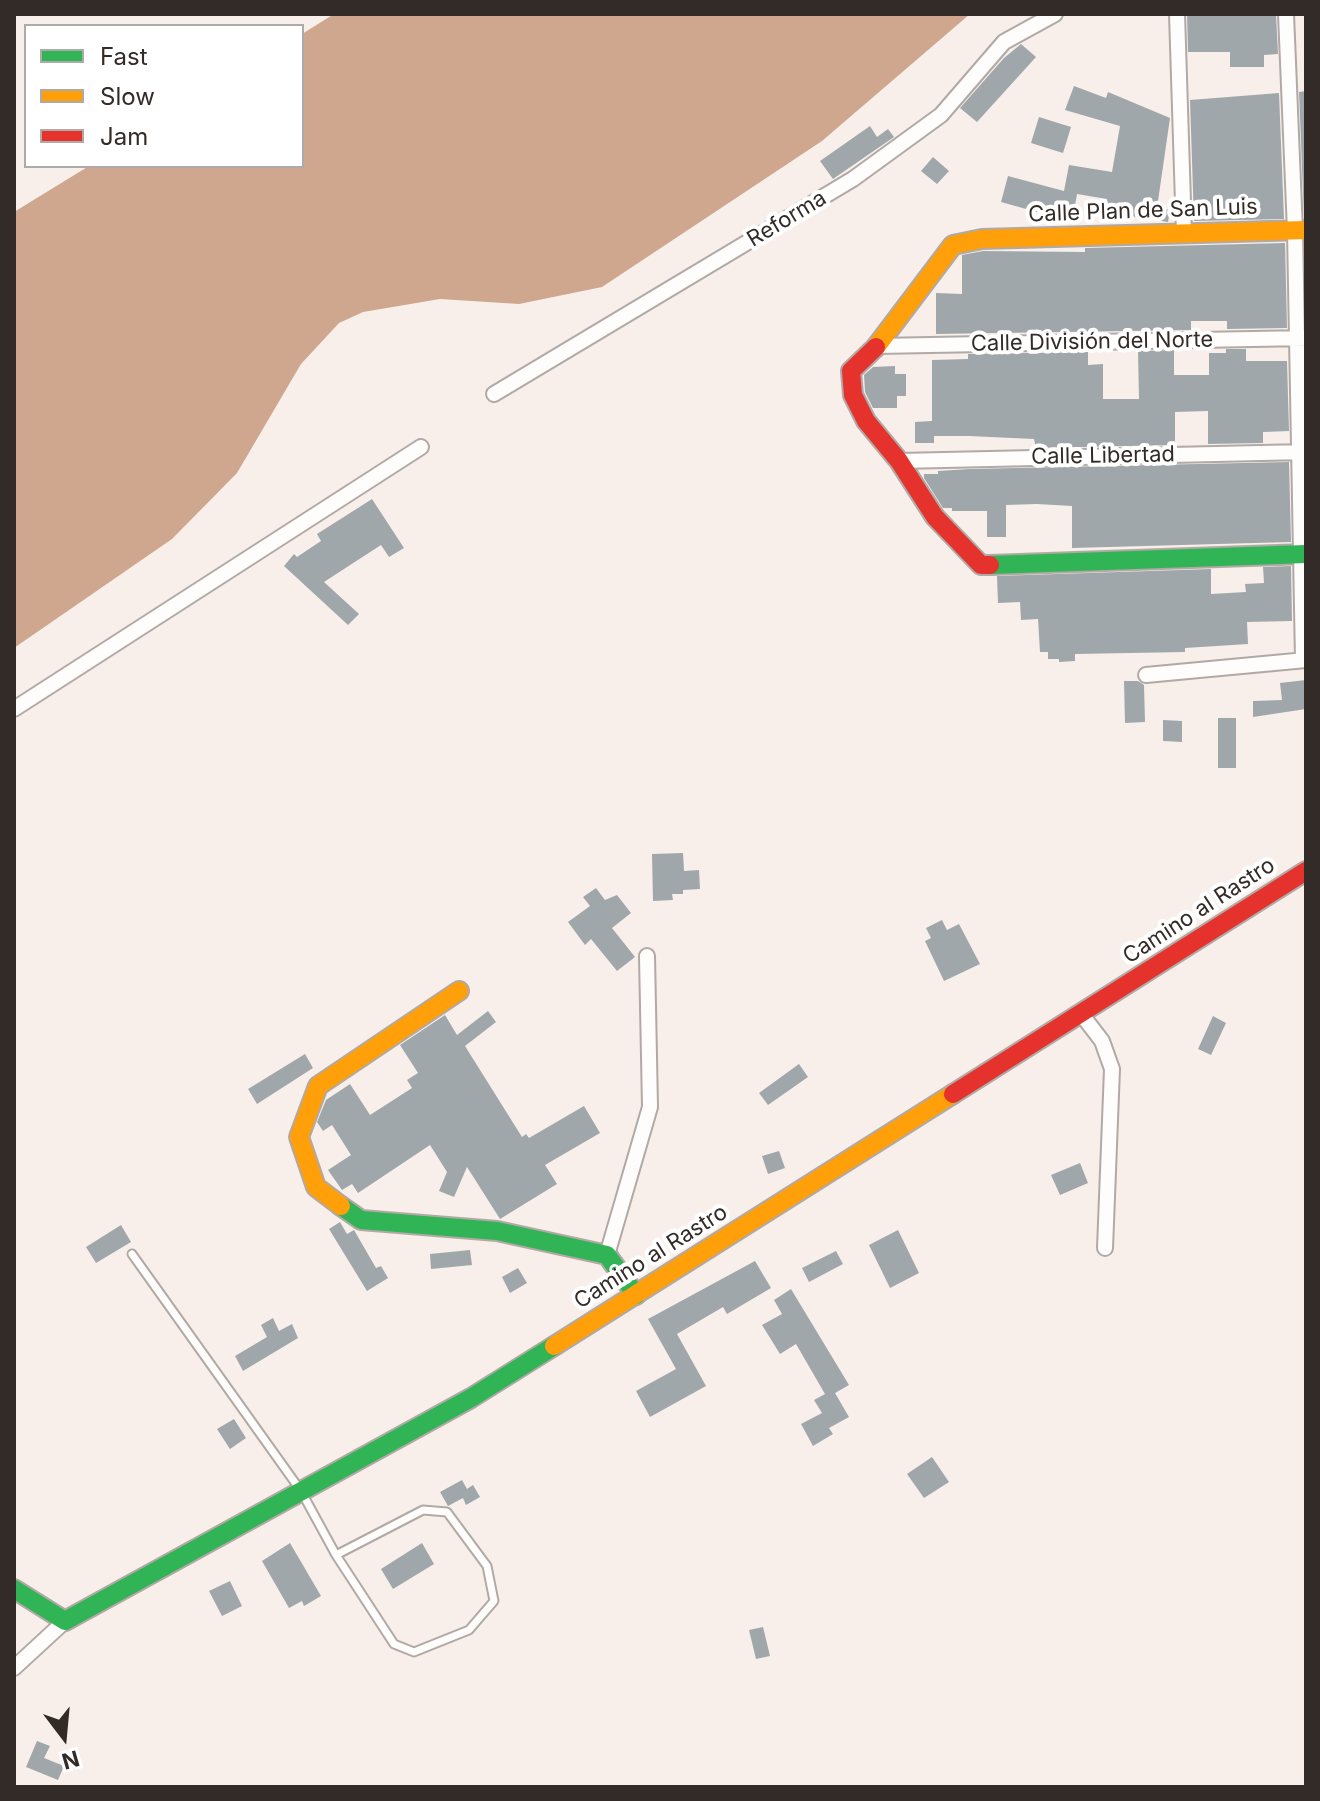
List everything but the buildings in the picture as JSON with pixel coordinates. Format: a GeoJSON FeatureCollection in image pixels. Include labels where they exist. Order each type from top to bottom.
{"type":"FeatureCollection","features":[{"type":"Feature","properties":{"kind":"street","name":"Reforma"},"geometry":{"type":"LineString","coordinates":[[494,394],[853,179],[941,115],[1004,42],[1055,14]]}},
{"type":"Feature","properties":{"kind":"street"},"geometry":{"type":"LineString","coordinates":[[1177,14],[1184,234]]}},
{"type":"Feature","properties":{"kind":"street"},"geometry":{"type":"LineString","coordinates":[[1146,675],[1304,660],[1301,230],[1289,120],[1286,14]]}},
{"type":"Feature","properties":{"kind":"street"},"geometry":{"type":"LineString","coordinates":[[1289,120],[1306,119]]}},
{"type":"Feature","properties":{"kind":"street","name":"Calle Plan de San Luis"},"geometry":{"type":"LineString","coordinates":[[877,346],[953,245],[982,239],[1301,230]]}},
{"type":"Feature","properties":{"kind":"street","name":"Calle División del Norte"},"geometry":{"type":"LineString","coordinates":[[877,346],[1301,338]]}},
{"type":"Feature","properties":{"kind":"street"},"geometry":{"type":"LineString","coordinates":[[877,346],[851,371],[853,395],[866,421],[899,461],[935,517],[981,565],[1303,554]]}},
{"type":"Feature","properties":{"kind":"street"},"geometry":{"type":"LineString","coordinates":[[14,709],[421,447]]}},
{"type":"Feature","properties":{"kind":"street","name":"Calle Libertad"},"geometry":{"type":"LineString","coordinates":[[899,461],[1302,452]]}},
{"type":"Feature","properties":{"kind":"street","name":"Camino al Rastro"},"geometry":{"type":"LineString","coordinates":[[14,1668],[65,1621],[471,1398],[1306,871]]}},
{"type":"Feature","properties":{"kind":"street"},"geometry":{"type":"LineString","coordinates":[[607,1255],[650,1107],[647,956]]}},
{"type":"Feature","properties":{"kind":"street"},"geometry":{"type":"LineString","coordinates":[[459,991],[318,1086],[299,1137],[316,1187],[361,1220],[497,1231],[607,1255],[636,1295]]}},
{"type":"Feature","properties":{"kind":"street"},"geometry":{"type":"LineString","coordinates":[[1082,1015],[1102,1041],[1112,1069],[1105,1248]]}},
{"type":"Feature","properties":{"kind":"street"},"geometry":{"type":"LineString","coordinates":[[14,1589],[65,1621]]}},
{"type":"Feature","properties":{"kind":"lane"},"geometry":{"type":"LineString","coordinates":[[132,1254],[301,1491],[336,1555],[394,1644],[414,1652],[469,1630],[494,1601],[487,1566],[447,1512],[423,1510],[336,1555]]}},
{"type":"Feature","properties":{"kind":"shaded area"},"geometry":{"type":"Polygon","coordinates":[[[334,14],[970,14],[822,141],[602,287],[519,304],[440,299],[363,312],[339,323],[301,364],[237,473],[172,539],[14,648],[14,212],[86,168],[304,168],[304,33],[334,14]]]}},
{"type":"Feature","properties":{"kind":"traffic: fast"},"geometry":{"type":"LineString","coordinates":[[990,565],[1306,554]]}},
{"type":"Feature","properties":{"kind":"traffic: fast"},"geometry":{"type":"LineString","coordinates":[[341,1206],[361,1220],[497,1231],[607,1255],[636,1295]]}},
{"type":"Feature","properties":{"kind":"traffic: fast"},"geometry":{"type":"LineString","coordinates":[[14,1589],[65,1621],[471,1398],[554,1346]]}},
{"type":"Feature","properties":{"kind":"traffic: slow"},"geometry":{"type":"LineString","coordinates":[[876,347],[953,245],[982,239],[1306,230]]}},
{"type":"Feature","properties":{"kind":"traffic: slow"},"geometry":{"type":"LineString","coordinates":[[341,1206],[316,1187],[299,1137],[318,1086],[459,991]]}},
{"type":"Feature","properties":{"kind":"traffic: slow"},"geometry":{"type":"LineString","coordinates":[[554,1346],[953,1094]]}},
{"type":"Feature","properties":{"kind":"traffic: jam"},"geometry":{"type":"LineString","coordinates":[[876,347],[851,371],[853,395],[866,421],[899,461],[935,517],[981,565],[990,565]]}},
{"type":"Feature","properties":{"kind":"traffic: jam"},"geometry":{"type":"LineString","coordinates":[[953,1094],[1306,871]]}}]}
